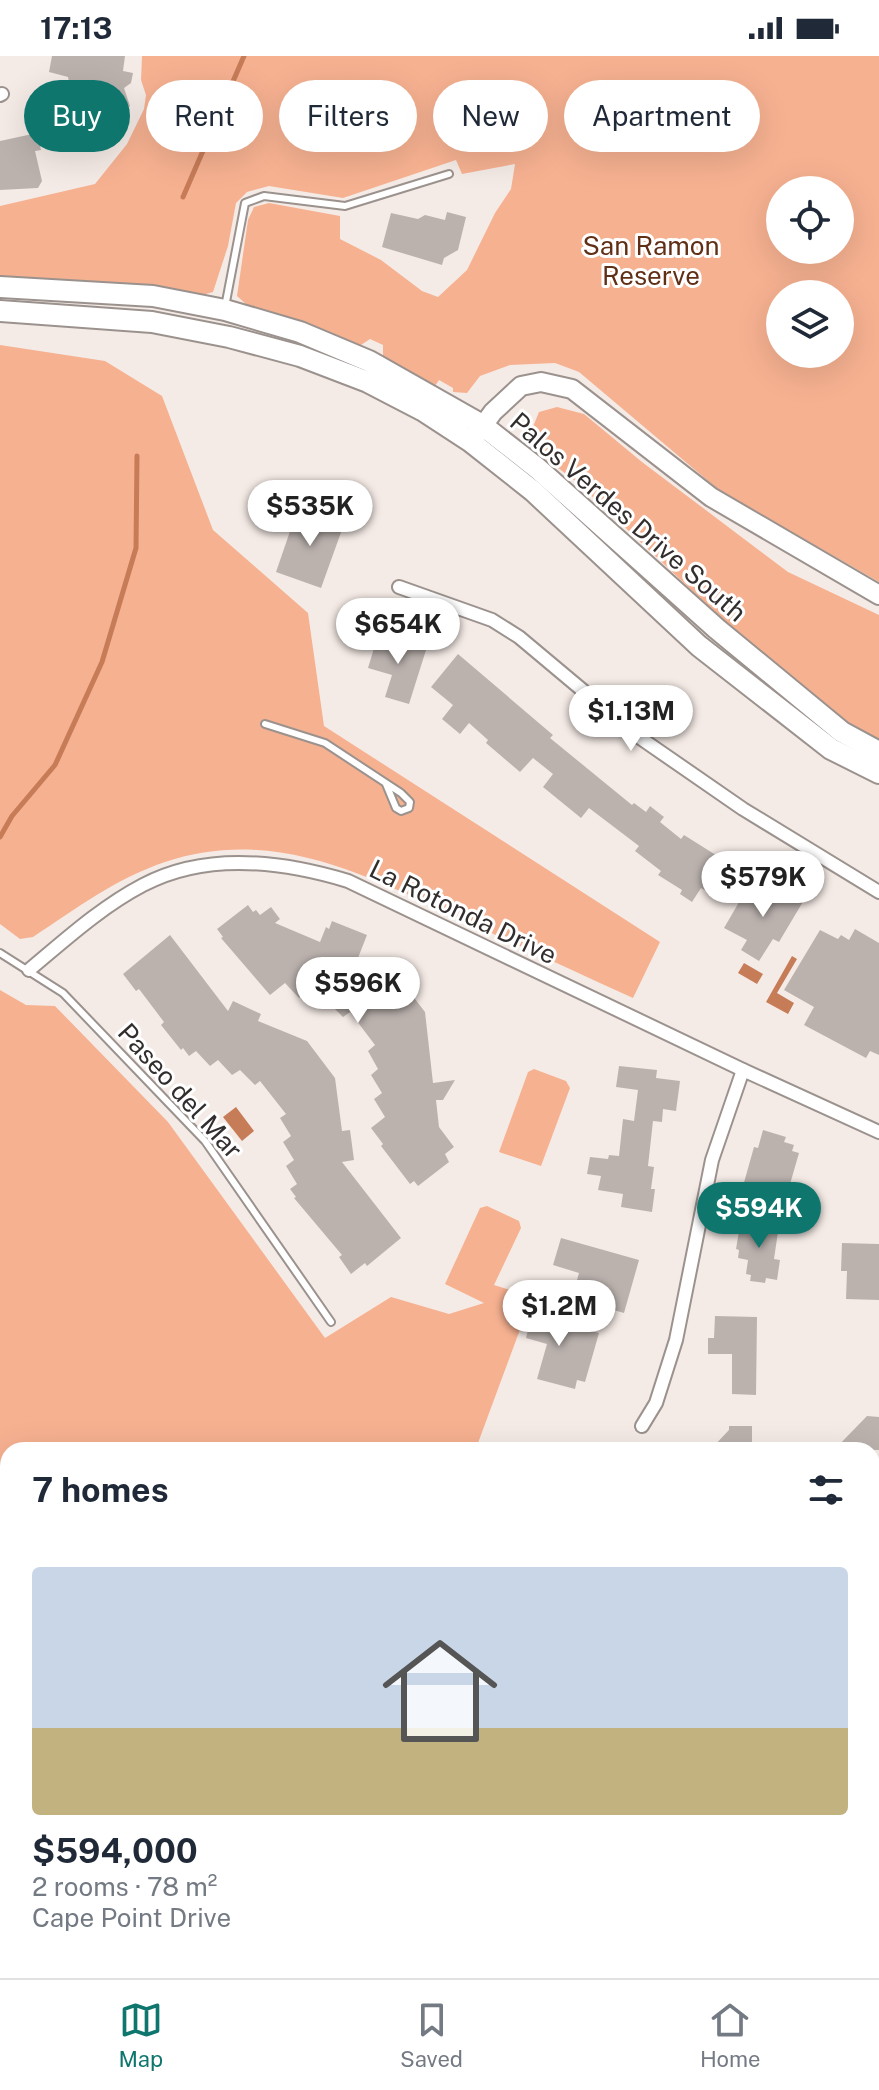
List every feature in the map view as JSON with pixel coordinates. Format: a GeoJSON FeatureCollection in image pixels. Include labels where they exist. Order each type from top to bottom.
{"type":"FeatureCollection","features":[{"type":"Feature","properties":{"kind":"main road","name":"Palos Verdes Drive South"},"geometry":{"type":"LineString","coordinates":[[0,287],[153,296],[225,310],[300,332],[369,361],[476,434],[537,468],[717,629],[842,732],[879,752]]}},
{"type":"Feature","properties":{"kind":"main road","name":"Palos Verdes Drive South"},"geometry":{"type":"LineString","coordinates":[[0,311],[152,322],[229,337],[300,356],[368,382],[476,434],[699,646],[831,749],[879,773]]}},
{"type":"Feature","properties":{"kind":"street"},"geometry":{"type":"LineString","coordinates":[[476,434],[506,398],[521,386],[541,382],[572,389],[711,497],[879,595]]}},
{"type":"Feature","properties":{"kind":"street"},"geometry":{"type":"LineString","coordinates":[[399,587],[492,620],[519,637],[636,735],[743,809],[879,892]]}},
{"type":"Feature","properties":{"kind":"street","name":"La Rotonda Drive"},"geometry":{"type":"LineString","coordinates":[[29,970],[84,925],[147,883],[202,866],[232,863],[314,870],[348,881],[879,1132]]}},
{"type":"Feature","properties":{"kind":"street"},"geometry":{"type":"LineString","coordinates":[[642,1426],[656,1403],[676,1340],[712,1160],[743,1070]]}},
{"type":"Feature","properties":{"kind":"lane"},"geometry":{"type":"LineString","coordinates":[[225,310],[245,203],[264,196],[345,206],[449,174]]}},
{"type":"Feature","properties":{"kind":"lane"},"geometry":{"type":"LineString","coordinates":[[265,724],[325,743],[386,784],[410,802],[409,808],[401,811],[396,808],[386,784]]}},
{"type":"Feature","properties":{"kind":"lane","name":"Paseo del Mar"},"geometry":{"type":"LineString","coordinates":[[0,953],[63,993],[205,1141],[331,1322]]}},
{"type":"Feature","properties":{"kind":"green space","name":"San Ramon Reserve"},"geometry":{"type":"Polygon","coordinates":[[[142,56],[879,56],[879,582],[720,491],[579,372],[555,363],[510,365],[480,376],[467,393],[453,392],[453,388],[439,380],[435,386],[383,357],[383,345],[370,339],[361,345],[247,305],[237,296],[248,220],[254,207],[269,203],[340,216],[340,239],[381,260],[422,291],[438,297],[467,270],[495,213],[511,189],[515,164],[462,174],[456,160],[343,198],[269,186],[247,192],[236,203],[228,246],[213,292],[199,296],[0,278],[0,206],[95,184],[121,152],[130,152],[130,138],[144,109],[146,95],[141,80],[142,56]]]}},
{"type":"Feature","properties":{"kind":"green space"},"geometry":{"type":"Polygon","coordinates":[[[0,345],[105,361],[162,396],[213,530],[308,613],[324,726],[660,942],[633,998],[389,886],[318,860],[281,853],[243,850],[205,852],[165,862],[113,886],[33,937],[20,939],[0,924],[0,345]]]}},
{"type":"Feature","properties":{"kind":"green space"},"geometry":{"type":"Polygon","coordinates":[[[557,407],[584,414],[642,462],[788,572],[879,615],[879,744],[832,714],[772,666],[579,484],[540,454],[530,434],[539,412],[557,407]]]}},
{"type":"Feature","properties":{"kind":"green space"},"geometry":{"type":"Polygon","coordinates":[[[0,990],[26,1005],[55,1006],[168,1122],[325,1338],[391,1297],[449,1314],[484,1303],[445,1284],[480,1208],[487,1206],[519,1221],[521,1228],[494,1285],[532,1297],[478,1442],[0,1442],[0,990]]]}},
{"type":"Feature","properties":{"kind":"green space"},"geometry":{"type":"Polygon","coordinates":[[[534,1069],[566,1081],[570,1088],[541,1166],[499,1152],[528,1072],[534,1069]]]}},
{"type":"Feature","properties":{"kind":"shaded area"},"geometry":{"type":"Polygon","coordinates":[[[792,956],[797,959],[777,993],[794,1003],[788,1014],[766,1002],[792,956]]]}},
{"type":"Feature","properties":{"kind":"shaded area"},"geometry":{"type":"Polygon","coordinates":[[[744,963],[763,974],[757,984],[738,973],[744,963]]]}},
{"type":"Feature","properties":{"kind":"shaded area"},"geometry":{"type":"Polygon","coordinates":[[[236,1107],[254,1131],[242,1141],[223,1117],[236,1107]]]}},
{"type":"Feature","properties":{"kind":"building"},"geometry":{"type":"Polygon","coordinates":[[[52,56],[125,56],[123,71],[133,73],[130,84],[130,80],[69,80],[68,77],[49,72],[52,56]]]}},
{"type":"Feature","properties":{"kind":"building"},"geometry":{"type":"Polygon","coordinates":[[[24,136],[24,152],[35,152],[42,181],[38,188],[0,190],[0,141],[24,136]]]}},
{"type":"Feature","properties":{"kind":"building"},"geometry":{"type":"Polygon","coordinates":[[[447,212],[466,217],[458,250],[444,258],[442,265],[382,247],[391,213],[418,219],[425,215],[445,220],[447,212]]]}},
{"type":"Feature","properties":{"kind":"building"},"geometry":{"type":"Polygon","coordinates":[[[298,508],[344,524],[321,588],[276,572],[298,508]]]}},
{"type":"Feature","properties":{"kind":"building"},"geometry":{"type":"Polygon","coordinates":[[[378,635],[426,650],[409,704],[385,697],[392,675],[368,668],[378,635]]]}},
{"type":"Feature","properties":{"kind":"building"},"geometry":{"type":"Polygon","coordinates":[[[458,654],[553,735],[550,738],[632,805],[634,803],[646,812],[650,806],[664,817],[660,822],[681,839],[684,835],[727,862],[708,892],[701,888],[692,902],[680,894],[682,890],[658,875],[661,871],[635,851],[639,846],[589,808],[581,818],[543,787],[553,774],[533,758],[520,772],[486,743],[488,740],[469,723],[460,734],[442,719],[453,705],[431,687],[458,654]]]}},
{"type":"Feature","properties":{"kind":"building"},"geometry":{"type":"Polygon","coordinates":[[[749,885],[773,898],[779,886],[804,900],[779,942],[773,939],[759,961],[741,950],[747,940],[724,928],[749,885]]]}},
{"type":"Feature","properties":{"kind":"building"},"geometry":{"type":"Polygon","coordinates":[[[248,905],[260,915],[271,907],[280,919],[275,923],[320,942],[332,921],[367,935],[358,958],[395,973],[425,1012],[433,1083],[455,1080],[443,1100],[436,1100],[439,1127],[454,1147],[445,1154],[449,1162],[418,1186],[414,1181],[410,1184],[371,1128],[385,1117],[374,1099],[382,1093],[371,1075],[378,1069],[368,1051],[375,1045],[350,1012],[343,1017],[328,1002],[321,1008],[306,993],[299,998],[285,983],[270,995],[221,938],[217,929],[248,905]]]}},
{"type":"Feature","properties":{"kind":"building"},"geometry":{"type":"Polygon","coordinates":[[[855,929],[879,943],[879,1055],[870,1051],[866,1058],[804,1025],[814,1007],[784,990],[820,930],[838,939],[841,935],[849,940],[855,929]]]}},
{"type":"Feature","properties":{"kind":"building"},"geometry":{"type":"Polygon","coordinates":[[[170,935],[228,1011],[233,1001],[261,1014],[258,1021],[307,1041],[335,1078],[342,1131],[350,1130],[354,1160],[342,1162],[401,1238],[367,1266],[365,1263],[351,1274],[339,1257],[342,1255],[294,1198],[290,1189],[297,1184],[286,1166],[294,1160],[283,1142],[291,1136],[280,1118],[286,1114],[260,1081],[255,1085],[240,1070],[232,1075],[218,1060],[210,1066],[196,1051],[189,1056],[183,1048],[181,1050],[139,989],[136,991],[123,974],[170,935]]]}},
{"type":"Feature","properties":{"kind":"building"},"geometry":{"type":"Polygon","coordinates":[[[619,1066],[657,1070],[656,1078],[680,1081],[676,1111],[663,1109],[662,1122],[653,1121],[648,1166],[654,1167],[652,1212],[621,1207],[623,1194],[598,1190],[601,1176],[587,1174],[590,1157],[608,1159],[609,1155],[619,1156],[623,1119],[634,1121],[638,1090],[616,1087],[619,1066]]]}},
{"type":"Feature","properties":{"kind":"building"},"geometry":{"type":"Polygon","coordinates":[[[763,1130],[786,1137],[784,1142],[794,1145],[792,1151],[799,1153],[786,1198],[743,1186],[754,1147],[758,1148],[763,1130]]]}},
{"type":"Feature","properties":{"kind":"building"},"geometry":{"type":"Polygon","coordinates":[[[741,1219],[779,1225],[774,1259],[780,1260],[777,1280],[766,1278],[765,1283],[750,1281],[751,1275],[746,1274],[748,1260],[738,1258],[739,1250],[736,1249],[741,1219]]]}},
{"type":"Feature","properties":{"kind":"building"},"geometry":{"type":"Polygon","coordinates":[[[561,1238],[639,1260],[624,1313],[572,1298],[579,1273],[553,1265],[561,1238]]]}},
{"type":"Feature","properties":{"kind":"building"},"geometry":{"type":"Polygon","coordinates":[[[842,1243],[879,1244],[879,1300],[846,1299],[847,1271],[841,1271],[842,1243]]]}},
{"type":"Feature","properties":{"kind":"building"},"geometry":{"type":"Polygon","coordinates":[[[512,1309],[599,1333],[585,1382],[577,1380],[575,1389],[537,1379],[547,1344],[526,1338],[528,1330],[508,1324],[512,1309]]]}},
{"type":"Feature","properties":{"kind":"building"},"geometry":{"type":"Polygon","coordinates":[[[715,1316],[757,1317],[756,1395],[732,1394],[732,1354],[708,1354],[708,1338],[714,1338],[715,1316]]]}},
{"type":"Feature","properties":{"kind":"building"},"geometry":{"type":"Polygon","coordinates":[[[867,1416],[879,1417],[879,1442],[842,1442],[867,1416]]]}},
{"type":"Feature","properties":{"kind":"building"},"geometry":{"type":"Polygon","coordinates":[[[729,1426],[752,1426],[752,1442],[718,1442],[729,1426]]]}},
{"type":"Feature","properties":{"kind":"waterway"},"geometry":{"type":"LineString","coordinates":[[183,197],[244,56]]}},
{"type":"Feature","properties":{"kind":"waterway"},"geometry":{"type":"LineString","coordinates":[[0,837],[12,816],[55,765],[102,662],[136,548],[137,456]]}}]}
